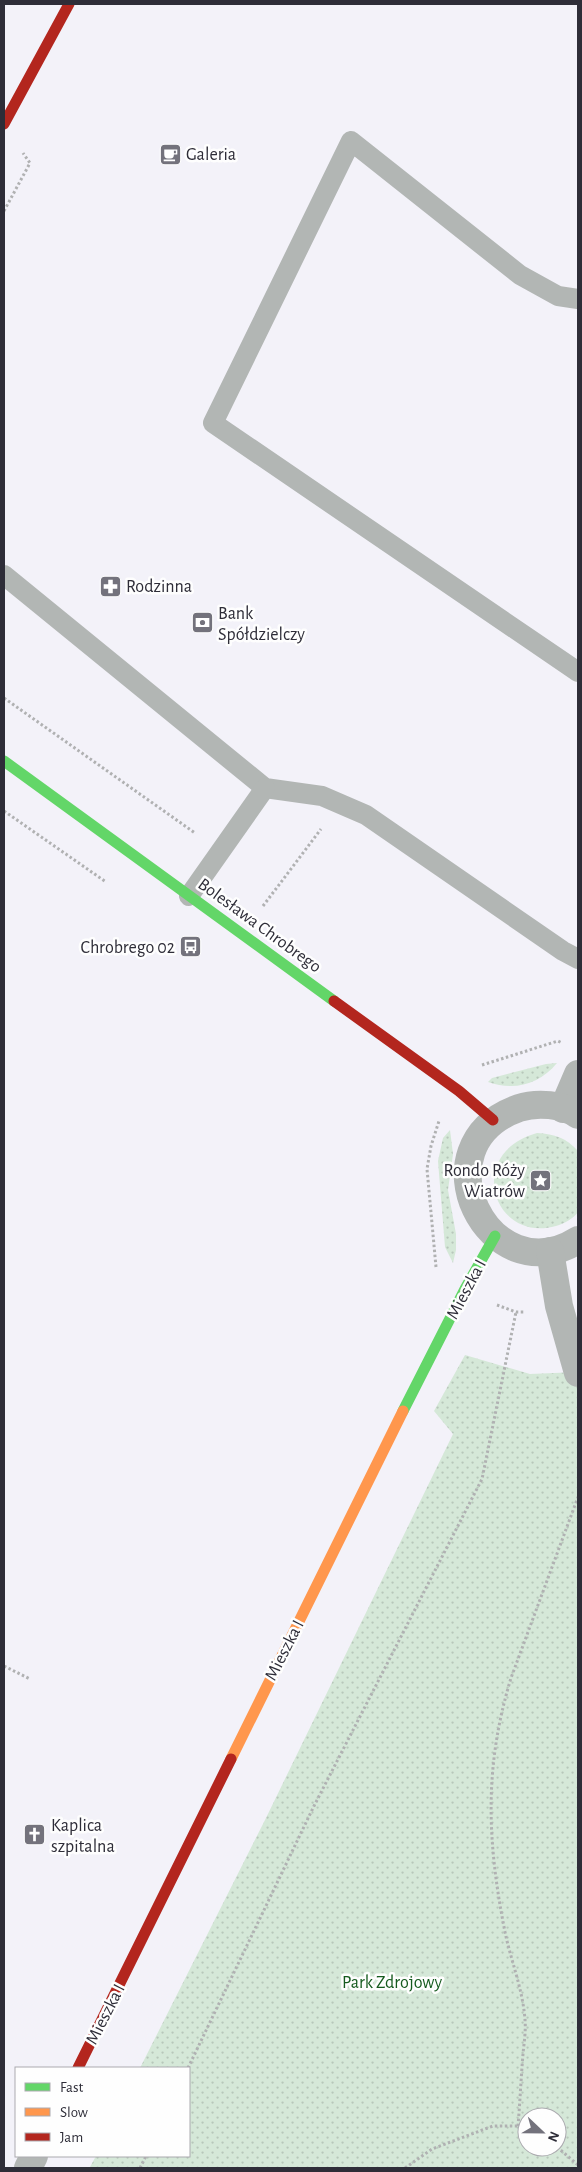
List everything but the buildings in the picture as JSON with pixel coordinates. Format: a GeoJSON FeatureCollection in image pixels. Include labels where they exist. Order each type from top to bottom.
{"type":"FeatureCollection","features":[{"type":"Feature","properties":{"kind":"street"},"geometry":{"type":"LineString","coordinates":[[4,124],[69,4]]}},
{"type":"Feature","properties":{"kind":"street","name":"Bolesława Chrobrego"},"geometry":{"type":"LineString","coordinates":[[4,761],[459,1091],[493,1120]]}},
{"type":"Feature","properties":{"kind":"street"},"geometry":{"type":"LineString","coordinates":[[578,1074],[571,1112],[549,1105],[525,1106],[493,1120],[474,1146],[467,1172],[472,1204],[484,1226],[501,1241],[524,1250],[550,1252],[569,1246],[578,1240]]}},
{"type":"Feature","properties":{"kind":"street","name":"Mieszka I"},"geometry":{"type":"LineString","coordinates":[[78,2067],[465,1289],[495,1236]]}},
{"type":"Feature","properties":{"kind":"street"},"geometry":{"type":"LineString","coordinates":[[550,1252],[560,1306],[578,1373]]}},
{"type":"Feature","properties":{"kind":"lane"},"geometry":{"type":"LineString","coordinates":[[578,299],[558,296],[520,275],[351,141],[213,423],[578,672]]}},
{"type":"Feature","properties":{"kind":"lane"},"geometry":{"type":"LineString","coordinates":[[4,575],[265,788],[322,796],[366,815],[563,951],[578,959]]}},
{"type":"Feature","properties":{"kind":"lane"},"geometry":{"type":"LineString","coordinates":[[189,896],[265,788]]}},
{"type":"Feature","properties":{"kind":"path"},"geometry":{"type":"LineString","coordinates":[[4,124],[30,163],[4,211]]}},
{"type":"Feature","properties":{"kind":"path"},"geometry":{"type":"LineString","coordinates":[[4,698],[220,851]]}},
{"type":"Feature","properties":{"kind":"path"},"geometry":{"type":"LineString","coordinates":[[254,903],[262,909],[341,804]]}},
{"type":"Feature","properties":{"kind":"path"},"geometry":{"type":"LineString","coordinates":[[4,811],[108,883]]}},
{"type":"Feature","properties":{"kind":"path"},"geometry":{"type":"LineString","coordinates":[[475,1058],[483,1064],[558,1041],[564,1044]]}},
{"type":"Feature","properties":{"kind":"path"},"geometry":{"type":"LineString","coordinates":[[434,1114],[440,1119],[430,1146],[427,1169],[433,1250],[437,1274],[516,1312],[560,1306]]}},
{"type":"Feature","properties":{"kind":"path"},"geometry":{"type":"LineString","coordinates":[[188,2067],[314,1806],[482,1478],[516,1312]]}},
{"type":"Feature","properties":{"kind":"path"},"geometry":{"type":"LineString","coordinates":[[519,2107],[525,2021],[520,1988],[506,1934],[495,1878],[490,1818],[492,1760],[511,1678],[578,1496]]}},
{"type":"Feature","properties":{"kind":"path"},"geometry":{"type":"LineString","coordinates":[[4,1666],[30,1679]]}},
{"type":"Feature","properties":{"kind":"path"},"geometry":{"type":"LineString","coordinates":[[405,2168],[432,2149],[493,2126],[517,2126]]}},
{"type":"Feature","properties":{"kind":"path"},"geometry":{"type":"LineString","coordinates":[[567,2156],[578,2165]]}},
{"type":"Feature","properties":{"kind":"green space"},"geometry":{"type":"Polygon","coordinates":[[[557,1063],[542,1077],[526,1084],[507,1086],[488,1082],[492,1078],[557,1063]]]}},
{"type":"Feature","properties":{"kind":"green space"},"geometry":{"type":"Polygon","coordinates":[[[450,1130],[453,1154],[448,1190],[456,1234],[456,1250],[453,1263],[445,1247],[438,1161],[443,1138],[450,1130]]]}},
{"type":"Feature","properties":{"kind":"green space"},"geometry":{"type":"Polygon","coordinates":[[[537,1133],[549,1134],[560,1138],[578,1151],[578,1212],[571,1219],[559,1225],[534,1228],[516,1222],[503,1210],[495,1194],[494,1176],[500,1158],[514,1143],[537,1133]]]}},
{"type":"Feature","properties":{"kind":"green space","name":"Park Zdrojowy"},"geometry":{"type":"Polygon","coordinates":[[[465,1355],[530,1374],[578,1372],[578,2168],[88,2168],[95,2157],[190,2157],[190,2067],[141,2067],[265,1820],[453,1434],[434,1411],[465,1355]]]}},
{"type":"Feature","properties":{"kind":"traffic: fast"},"geometry":{"type":"LineString","coordinates":[[4,761],[334,1001]]}},
{"type":"Feature","properties":{"kind":"traffic: fast"},"geometry":{"type":"LineString","coordinates":[[403,1411],[465,1289],[495,1236]]}},
{"type":"Feature","properties":{"kind":"traffic: slow"},"geometry":{"type":"LineString","coordinates":[[231,1759],[403,1411]]}},
{"type":"Feature","properties":{"kind":"traffic: jam"},"geometry":{"type":"LineString","coordinates":[[4,124],[69,4]]}},
{"type":"Feature","properties":{"kind":"traffic: jam"},"geometry":{"type":"LineString","coordinates":[[334,1001],[459,1091],[493,1120]]}},
{"type":"Feature","properties":{"kind":"traffic: jam"},"geometry":{"type":"LineString","coordinates":[[78,2067],[231,1759]]}},
{"type":"Feature","properties":{"kind":"place","name":"Galeria"},"geometry":{"type":"Point","coordinates":[170,154]}},
{"type":"Feature","properties":{"kind":"place","name":"Rodzinna"},"geometry":{"type":"Point","coordinates":[110,586]}},
{"type":"Feature","properties":{"kind":"place","name":"Bank Spółdzielczy"},"geometry":{"type":"Point","coordinates":[202,623]}},
{"type":"Feature","properties":{"kind":"place","name":"Chrobrego 02"},"geometry":{"type":"Point","coordinates":[191,947]}},
{"type":"Feature","properties":{"kind":"place","name":"Rondo Róży Wiatrów"},"geometry":{"type":"Point","coordinates":[541,1180]}},
{"type":"Feature","properties":{"kind":"place","name":"Kaplica szpitalna"},"geometry":{"type":"Point","coordinates":[35,1835]}}]}
